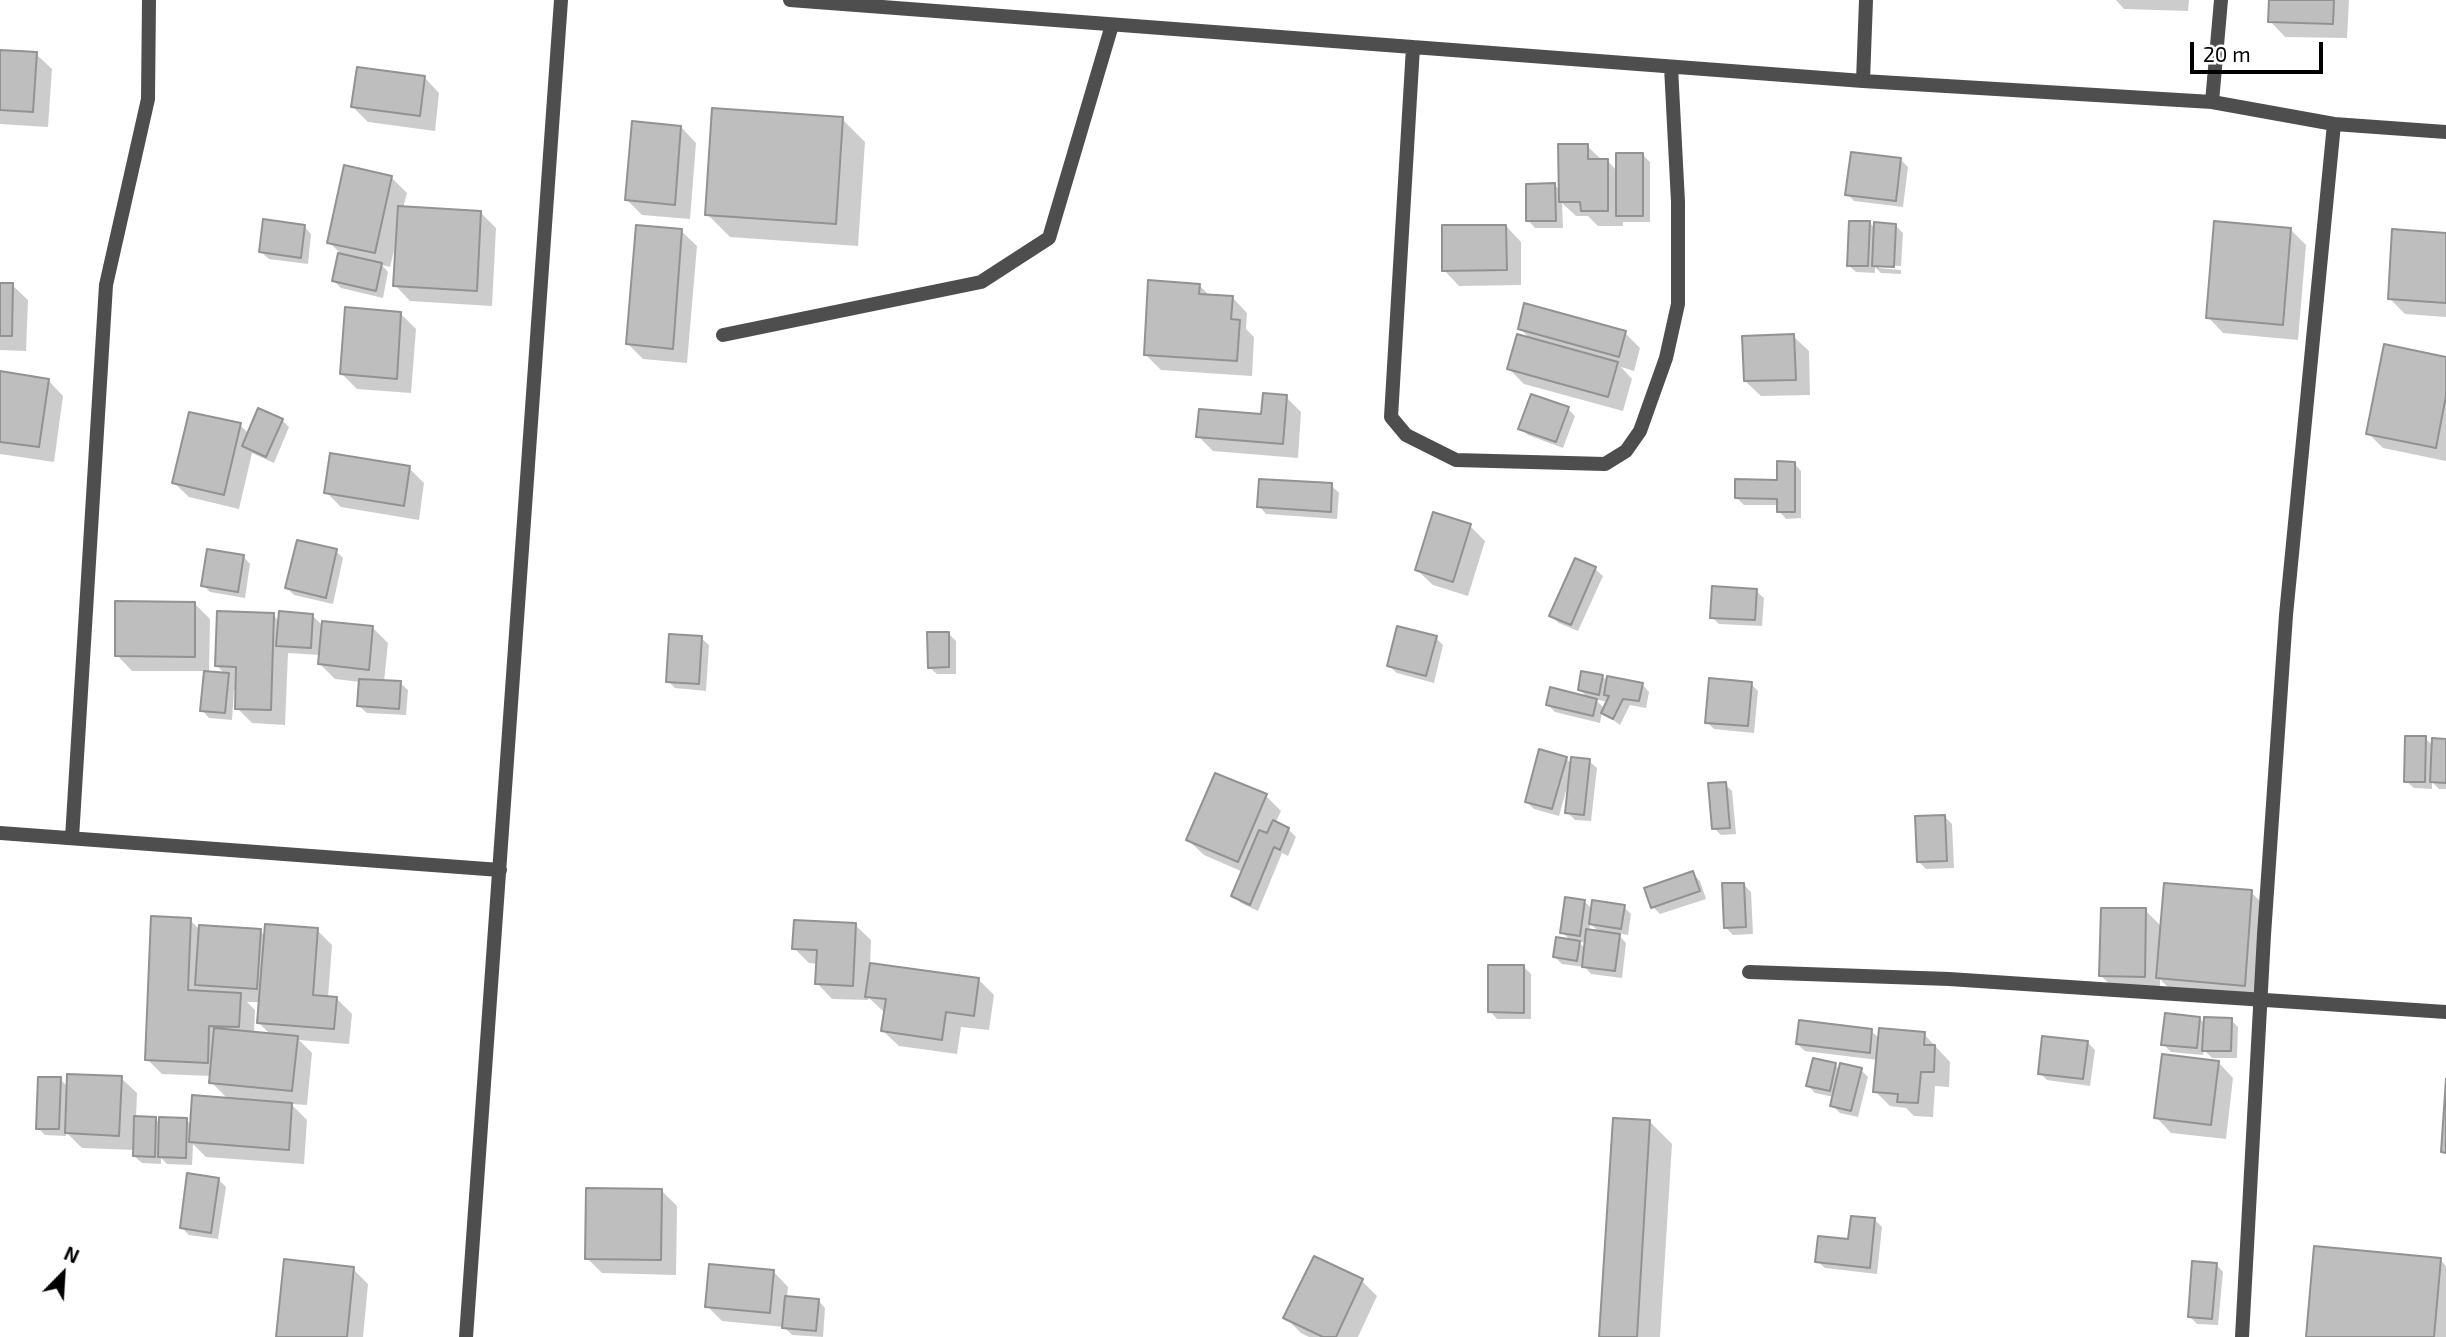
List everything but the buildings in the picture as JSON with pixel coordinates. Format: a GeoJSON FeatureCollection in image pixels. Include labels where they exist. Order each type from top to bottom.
{"type":"FeatureCollection","features":[{"type":"Feature","properties":{"kind":"street"},"geometry":{"type":"LineString","coordinates":[[72,838],[106,285],[148,99],[149,0]]}},
{"type":"Feature","properties":{"kind":"street"},"geometry":{"type":"LineString","coordinates":[[466,1337],[561,0]]}},
{"type":"Feature","properties":{"kind":"street"},"geometry":{"type":"LineString","coordinates":[[790,0],[1863,81],[2212,102],[2334,124],[2446,132]]}},
{"type":"Feature","properties":{"kind":"street"},"geometry":{"type":"LineString","coordinates":[[1863,81],[1866,0]]}},
{"type":"Feature","properties":{"kind":"street"},"geometry":{"type":"LineString","coordinates":[[2212,102],[2221,0]]}},
{"type":"Feature","properties":{"kind":"street"},"geometry":{"type":"LineString","coordinates":[[723,335],[981,282],[1049,239],[1112,24]]}},
{"type":"Feature","properties":{"kind":"street"},"geometry":{"type":"LineString","coordinates":[[1413,47],[1391,417],[1406,435],[1456,460],[1605,464],[1626,451],[1640,431],[1666,358],[1678,304],[1678,202],[1671,67]]}},
{"type":"Feature","properties":{"kind":"street"},"geometry":{"type":"LineString","coordinates":[[2242,1337],[2286,615],[2334,124]]}},
{"type":"Feature","properties":{"kind":"street"},"geometry":{"type":"LineString","coordinates":[[0,833],[500,870]]}},
{"type":"Feature","properties":{"kind":"street"},"geometry":{"type":"LineString","coordinates":[[1749,972],[1949,979],[2446,1012]]}}]}
